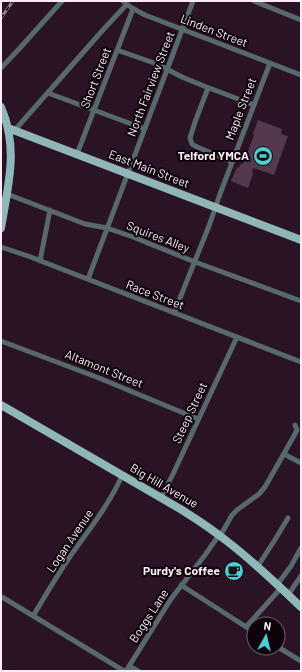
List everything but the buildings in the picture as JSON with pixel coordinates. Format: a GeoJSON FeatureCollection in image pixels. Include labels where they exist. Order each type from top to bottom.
{"type":"FeatureCollection","features":[{"type":"Feature","properties":{"kind":"main road"},"geometry":{"type":"LineString","coordinates":[[1,107],[11,130],[11,163],[1,228]]}},
{"type":"Feature","properties":{"kind":"main road","name":"East Main Street"},"geometry":{"type":"LineString","coordinates":[[11,130],[301,240]]}},
{"type":"Feature","properties":{"kind":"main road","name":"Big Hill Avenue"},"geometry":{"type":"LineString","coordinates":[[1,405],[202,523],[258,566],[301,607]]}},
{"type":"Feature","properties":{"kind":"street"},"geometry":{"type":"LineString","coordinates":[[1,68],[62,1]]}},
{"type":"Feature","properties":{"kind":"street","name":"North Fairview Street"},"geometry":{"type":"LineString","coordinates":[[88,280],[193,1]]}},
{"type":"Feature","properties":{"kind":"street"},"geometry":{"type":"LineString","coordinates":[[254,1],[301,20]]}},
{"type":"Feature","properties":{"kind":"street"},"geometry":{"type":"LineString","coordinates":[[11,130],[48,93],[125,3]]}},
{"type":"Feature","properties":{"kind":"street","name":"Linden Street"},"geometry":{"type":"LineString","coordinates":[[125,3],[145,15],[301,75]]}},
{"type":"Feature","properties":{"kind":"street","name":"Short Street"},"geometry":{"type":"LineString","coordinates":[[77,154],[134,9]]}},
{"type":"Feature","properties":{"kind":"street"},"geometry":{"type":"LineString","coordinates":[[117,50],[139,57],[208,88],[254,105]]}},
{"type":"Feature","properties":{"kind":"street","name":"Maple Street"},"geometry":{"type":"LineString","coordinates":[[174,313],[195,262],[270,63]]}},
{"type":"Feature","properties":{"kind":"street"},"geometry":{"type":"LineString","coordinates":[[208,88],[195,122],[190,141],[195,146],[232,162]]}},
{"type":"Feature","properties":{"kind":"street"},"geometry":{"type":"LineString","coordinates":[[48,93],[145,129]]}},
{"type":"Feature","properties":{"kind":"street","name":"Squires Alley"},"geometry":{"type":"LineString","coordinates":[[7,194],[85,224],[107,228],[133,237],[195,262],[301,300]]}},
{"type":"Feature","properties":{"kind":"street"},"geometry":{"type":"LineString","coordinates":[[40,261],[50,210]]}},
{"type":"Feature","properties":{"kind":"street","name":"Race Street"},"geometry":{"type":"LineString","coordinates":[[1,247],[301,362]]}},
{"type":"Feature","properties":{"kind":"street","name":"Steep Street"},"geometry":{"type":"LineString","coordinates":[[161,498],[237,337]]}},
{"type":"Feature","properties":{"kind":"street","name":"Altamont Street"},"geometry":{"type":"LineString","coordinates":[[1,341],[99,378],[198,419]]}},
{"type":"Feature","properties":{"kind":"street","name":"Boggs Lane"},"geometry":{"type":"LineString","coordinates":[[125,671],[168,603],[223,531],[235,512],[261,492],[297,430],[295,425]]}},
{"type":"Feature","properties":{"kind":"street"},"geometry":{"type":"LineString","coordinates":[[284,454],[301,464]]}},
{"type":"Feature","properties":{"kind":"street","name":"Logan Avenue"},"geometry":{"type":"LineString","coordinates":[[33,616],[73,552],[110,499],[122,476]]}},
{"type":"Feature","properties":{"kind":"street"},"geometry":{"type":"LineString","coordinates":[[258,566],[288,518]]}},
{"type":"Feature","properties":{"kind":"street"},"geometry":{"type":"LineString","coordinates":[[255,616],[279,586],[301,548]]}},
{"type":"Feature","properties":{"kind":"street"},"geometry":{"type":"LineString","coordinates":[[288,595],[301,576]]}},
{"type":"Feature","properties":{"kind":"street"},"geometry":{"type":"LineString","coordinates":[[181,585],[246,627]]}},
{"type":"Feature","properties":{"kind":"street"},"geometry":{"type":"LineString","coordinates":[[1,596],[125,671]]}},
{"type":"Feature","properties":{"kind":"street"},"geometry":{"type":"LineString","coordinates":[[286,651],[301,661]]}},
{"type":"Feature","properties":{"kind":"street"},"geometry":{"type":"LineString","coordinates":[[129,666],[138,671]]}},
{"type":"Feature","properties":{"kind":"shaded area","name":"Telford YMCA"},"geometry":{"type":"Polygon","coordinates":[[[258,120],[282,129],[281,134],[288,136],[274,175],[253,168],[253,173],[248,188],[231,181],[237,167],[239,168],[241,163],[243,164],[258,120]]]}},
{"type":"Feature","properties":{"kind":"railway"},"geometry":{"type":"LineString","coordinates":[[1,18],[13,1]]}},
{"type":"Feature","properties":{"kind":"place","name":"Telford YMCA"},"geometry":{"type":"Point","coordinates":[263,156]}},
{"type":"Feature","properties":{"kind":"place","name":"Purdy's Coffee"},"geometry":{"type":"Point","coordinates":[234,571]}}]}
